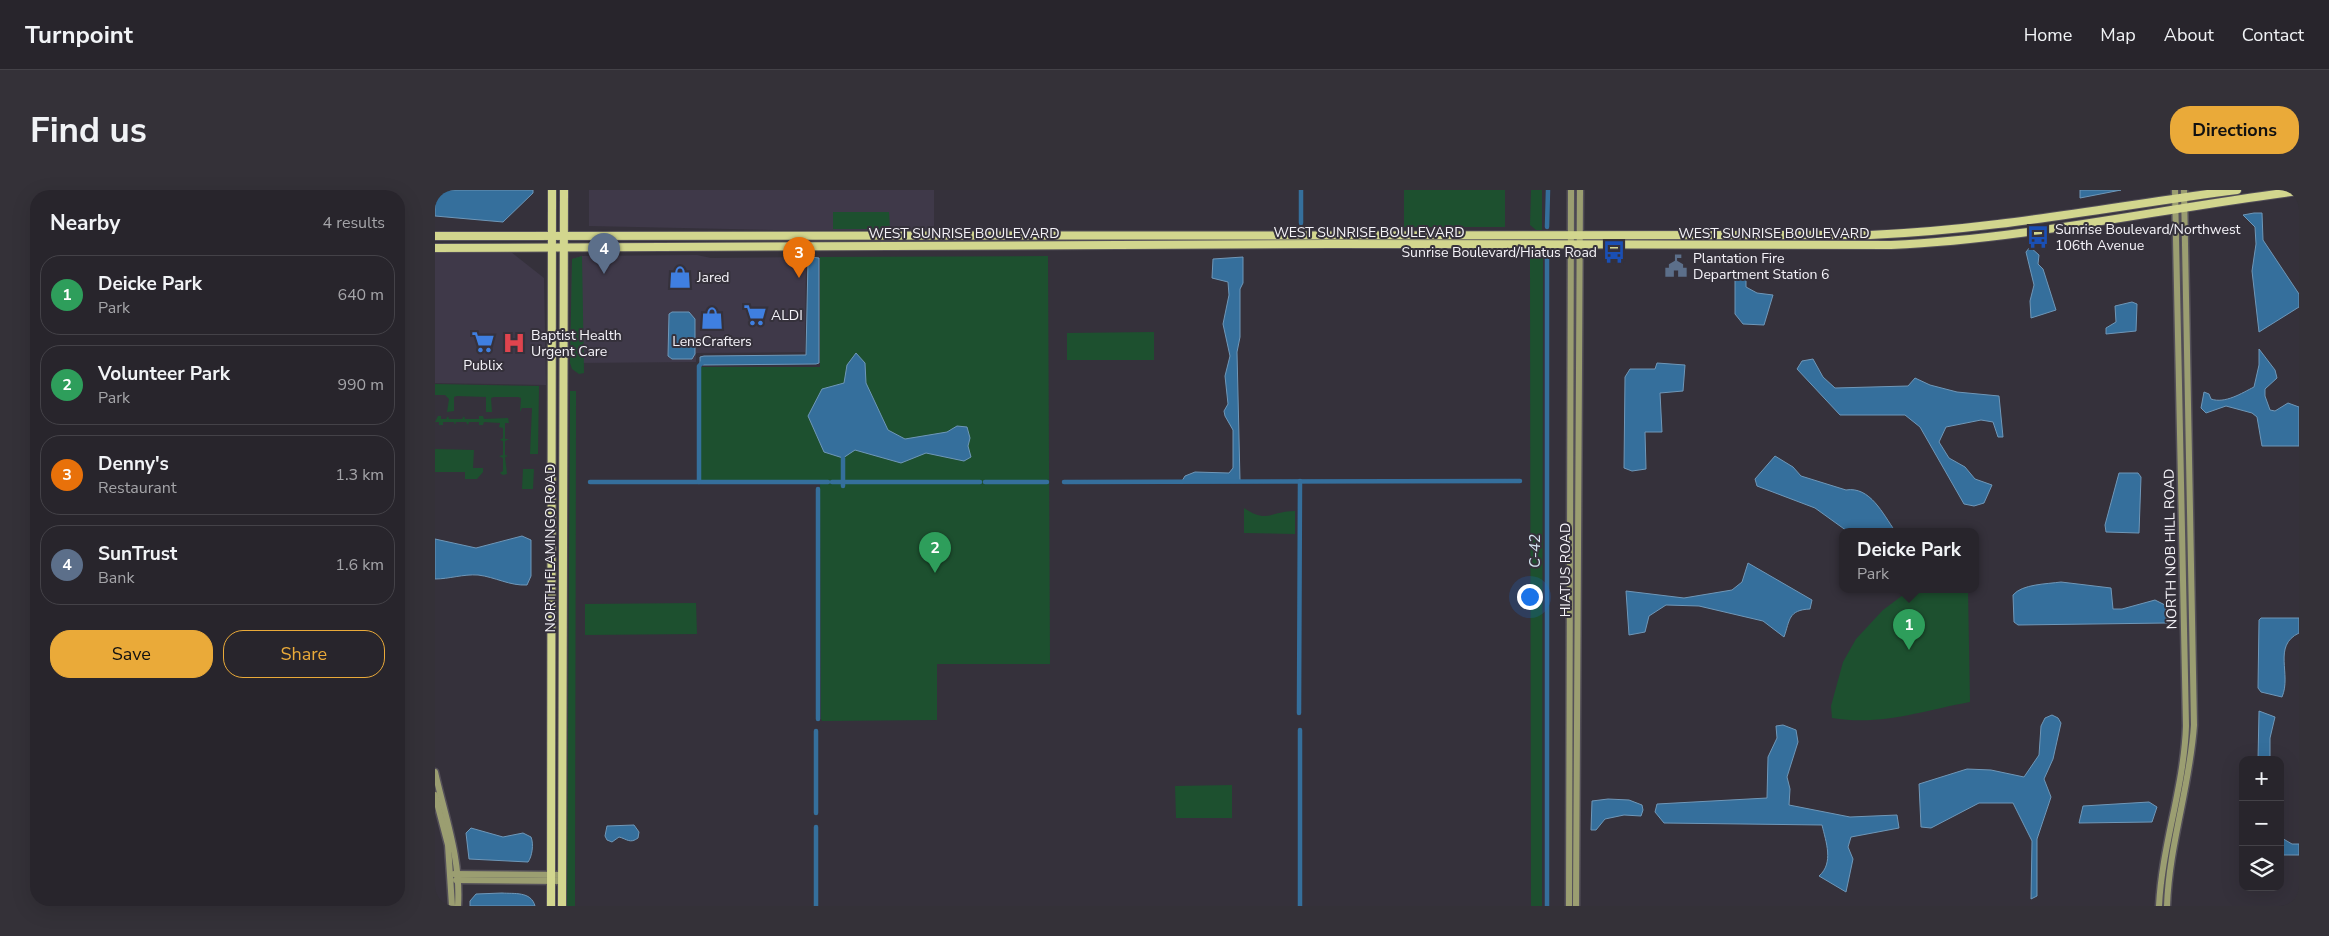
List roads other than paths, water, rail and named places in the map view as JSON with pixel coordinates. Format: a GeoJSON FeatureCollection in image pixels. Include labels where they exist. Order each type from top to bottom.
{"type":"FeatureCollection","features":[{"type":"Feature","properties":{"kind":"highway","name":"NORTH FLAMINGO ROAD"},"geometry":{"type":"LineString","coordinates":[[551,906],[553,190]]}},
{"type":"Feature","properties":{"kind":"highway","name":"NORTH FLAMINGO ROAD"},"geometry":{"type":"LineString","coordinates":[[562,906],[564,190]]}},
{"type":"Feature","properties":{"kind":"highway","name":"WEST SUNRISE BOULEVARD"},"geometry":{"type":"LineString","coordinates":[[435,236],[1820,235],[1935,232],[2000,225],[2175,194],[2237,190]]}},
{"type":"Feature","properties":{"kind":"highway","name":"WEST SUNRISE BOULEVARD"},"geometry":{"type":"LineString","coordinates":[[435,248],[1297,244],[1891,246],[1936,243],[2299,191]]}},
{"type":"Feature","properties":{"kind":"main road","name":"HIATUS ROAD"},"geometry":{"type":"LineString","coordinates":[[1569,906],[1571,190]]}},
{"type":"Feature","properties":{"kind":"main road","name":"HIATUS ROAD"},"geometry":{"type":"LineString","coordinates":[[1576,906],[1581,190]]}},
{"type":"Feature","properties":{"kind":"main road","name":"NORTH NOB HILL ROAD"},"geometry":{"type":"LineString","coordinates":[[2167,906],[2174,844],[2189,777],[2194,725],[2185,193]]}},
{"type":"Feature","properties":{"kind":"main road","name":"NORTH NOB HILL ROAD"},"geometry":{"type":"LineString","coordinates":[[2159,906],[2163,867],[2181,776],[2186,726],[2175,194]]}},
{"type":"Feature","properties":{"kind":"main road"},"geometry":{"type":"LineString","coordinates":[[435,772],[453,842],[458,906]]}},
{"type":"Feature","properties":{"kind":"main road"},"geometry":{"type":"LineString","coordinates":[[435,794],[447,837],[455,877],[452,906]]}},
{"type":"Feature","properties":{"kind":"main road"},"geometry":{"type":"LineString","coordinates":[[455,877],[562,878]]}},
{"type":"Feature","properties":{"kind":"water"},"geometry":{"type":"Polygon","coordinates":[[[435,190],[533,190],[533,193],[503,222],[435,216],[435,190]]]}},
{"type":"Feature","properties":{"kind":"water"},"geometry":{"type":"Polygon","coordinates":[[[2080,190],[2121,190],[2080,198],[2080,190]]]}},
{"type":"Feature","properties":{"kind":"water"},"geometry":{"type":"Polygon","coordinates":[[[2262,213],[2263,240],[2299,294],[2299,307],[2259,332],[2252,271],[2256,244],[2255,227],[2243,215],[2262,213]]]}},
{"type":"Feature","properties":{"kind":"water"},"geometry":{"type":"Polygon","coordinates":[[[2030,247],[2039,255],[2038,264],[2043,269],[2056,310],[2031,318],[2030,301],[2034,285],[2026,252],[2030,247]]]}},
{"type":"Feature","properties":{"kind":"water"},"geometry":{"type":"Polygon","coordinates":[[[811,257],[819,258],[819,363],[703,365],[700,363],[700,357],[704,356],[806,355],[808,260],[811,257]]]}},
{"type":"Feature","properties":{"kind":"water"},"geometry":{"type":"Polygon","coordinates":[[[1243,257],[1243,283],[1240,289],[1240,337],[1237,352],[1240,481],[1182,481],[1185,476],[1195,472],[1229,473],[1233,468],[1233,430],[1224,411],[1228,404],[1225,376],[1230,356],[1223,324],[1229,295],[1228,282],[1212,278],[1213,259],[1243,257]]]}},
{"type":"Feature","properties":{"kind":"water"},"geometry":{"type":"Polygon","coordinates":[[[1746,274],[1746,287],[1757,293],[1773,295],[1764,325],[1743,324],[1735,314],[1735,275],[1746,274]]]}},
{"type":"Feature","properties":{"kind":"water"},"geometry":{"type":"Polygon","coordinates":[[[2132,302],[2137,304],[2136,331],[2106,334],[2106,328],[2116,322],[2115,306],[2132,302]]]}},
{"type":"Feature","properties":{"kind":"water"},"geometry":{"type":"Polygon","coordinates":[[[672,312],[689,312],[695,319],[695,354],[692,359],[672,359],[668,356],[669,314],[672,312]]]}},
{"type":"Feature","properties":{"kind":"water"},"geometry":{"type":"Polygon","coordinates":[[[2259,349],[2275,370],[2277,378],[2265,389],[2265,396],[2270,410],[2275,411],[2288,403],[2299,407],[2299,446],[2262,446],[2257,417],[2252,413],[2226,406],[2206,413],[2201,408],[2204,392],[2209,394],[2211,399],[2222,400],[2254,387],[2259,365],[2259,349]]]}},
{"type":"Feature","properties":{"kind":"water"},"geometry":{"type":"Polygon","coordinates":[[[856,353],[865,363],[866,383],[888,430],[905,439],[947,432],[957,426],[967,427],[970,438],[968,446],[971,457],[964,461],[926,453],[901,463],[855,450],[843,458],[824,452],[808,416],[822,389],[844,383],[847,365],[856,353]]]}},
{"type":"Feature","properties":{"kind":"water"},"geometry":{"type":"Polygon","coordinates":[[[1813,359],[1823,377],[1835,388],[1908,386],[1915,378],[1930,385],[1957,392],[1999,396],[2003,437],[1998,437],[1993,422],[1981,420],[1946,427],[1939,442],[1949,458],[1965,467],[1975,479],[1992,485],[1984,503],[1974,506],[1964,504],[1920,427],[1905,415],[1840,415],[1797,369],[1802,361],[1813,359]]]}},
{"type":"Feature","properties":{"kind":"water"},"geometry":{"type":"Polygon","coordinates":[[[1657,363],[1685,365],[1683,391],[1660,393],[1662,432],[1645,432],[1646,469],[1632,471],[1624,468],[1625,377],[1630,369],[1655,369],[1657,363]]]}},
{"type":"Feature","properties":{"kind":"water"},"geometry":{"type":"Polygon","coordinates":[[[1775,456],[1793,467],[1801,476],[1846,490],[1862,492],[1875,503],[1893,528],[1843,528],[1815,508],[1757,486],[1755,479],[1775,456]]]}},
{"type":"Feature","properties":{"kind":"water"},"geometry":{"type":"Polygon","coordinates":[[[2119,473],[2138,473],[2141,477],[2139,533],[2106,532],[2105,525],[2119,473]]]}},
{"type":"Feature","properties":{"kind":"water"},"geometry":{"type":"Polygon","coordinates":[[[522,536],[531,540],[531,576],[527,585],[478,575],[435,579],[435,539],[476,548],[522,536]]]}},
{"type":"Feature","properties":{"kind":"water"},"geometry":{"type":"Polygon","coordinates":[[[1748,563],[1812,600],[1810,609],[1797,611],[1791,617],[1784,637],[1763,621],[1699,606],[1666,605],[1649,616],[1645,632],[1629,635],[1626,591],[1684,598],[1732,590],[1742,582],[1748,563]]]}},
{"type":"Feature","properties":{"kind":"water"},"geometry":{"type":"Polygon","coordinates":[[[2061,582],[2111,588],[2113,609],[2122,609],[2155,600],[2165,605],[2167,623],[2018,625],[2014,622],[2013,595],[2017,591],[2035,585],[2061,582]]]}},
{"type":"Feature","properties":{"kind":"water"},"geometry":{"type":"Polygon","coordinates":[[[2261,618],[2299,618],[2299,633],[2286,645],[2284,653],[2285,679],[2282,697],[2261,692],[2258,688],[2259,620],[2261,618]]]}},
{"type":"Feature","properties":{"kind":"water"},"geometry":{"type":"Polygon","coordinates":[[[2259,711],[2275,717],[2270,738],[2270,756],[2258,756],[2259,711]]]}},
{"type":"Feature","properties":{"kind":"water"},"geometry":{"type":"Polygon","coordinates":[[[2052,715],[2058,718],[2061,723],[2053,759],[2044,779],[2051,797],[2037,839],[2037,896],[2031,899],[2032,841],[2013,803],[1979,803],[1931,828],[1921,827],[1919,784],[1967,769],[1991,770],[2024,777],[2039,755],[2041,726],[2045,718],[2052,715]]]}},
{"type":"Feature","properties":{"kind":"water"},"geometry":{"type":"Polygon","coordinates":[[[1783,725],[1796,730],[1798,742],[1787,777],[1790,789],[1789,805],[1850,817],[1897,815],[1899,828],[1851,837],[1848,847],[1853,859],[1846,892],[1819,876],[1824,871],[1828,859],[1822,825],[1664,823],[1655,812],[1657,804],[1767,798],[1768,757],[1777,738],[1776,726],[1783,725]]]}},
{"type":"Feature","properties":{"kind":"water"},"geometry":{"type":"Polygon","coordinates":[[[1608,799],[1629,800],[1642,805],[1641,816],[1624,815],[1605,819],[1596,830],[1591,830],[1592,801],[1608,799]]]}},
{"type":"Feature","properties":{"kind":"water"},"geometry":{"type":"Polygon","coordinates":[[[2149,802],[2157,807],[2152,822],[2079,823],[2083,806],[2149,802]]]}},
{"type":"Feature","properties":{"kind":"water"},"geometry":{"type":"Polygon","coordinates":[[[634,825],[639,832],[638,838],[633,841],[619,837],[612,842],[607,840],[605,836],[607,826],[634,825]]]}},
{"type":"Feature","properties":{"kind":"water"},"geometry":{"type":"Polygon","coordinates":[[[471,828],[503,837],[523,833],[531,837],[532,847],[528,862],[469,859],[466,833],[471,828]]]}},
{"type":"Feature","properties":{"kind":"water"},"geometry":{"type":"Polygon","coordinates":[[[2284,839],[2292,844],[2299,844],[2299,855],[2284,855],[2284,839]]]}},
{"type":"Feature","properties":{"kind":"water"},"geometry":{"type":"Polygon","coordinates":[[[502,893],[526,896],[533,901],[535,906],[470,906],[470,901],[476,894],[502,893]]]}},
{"type":"Feature","properties":{"kind":"waterway"},"geometry":{"type":"LineString","coordinates":[[1301,190],[1301,223]]}},
{"type":"Feature","properties":{"kind":"waterway","name":"C-42"},"geometry":{"type":"LineString","coordinates":[[1547,227],[1548,190]]}},
{"type":"Feature","properties":{"kind":"waterway","name":"C-42"},"geometry":{"type":"LineString","coordinates":[[1547,257],[1547,906]]}},
{"type":"Feature","properties":{"kind":"waterway"},"geometry":{"type":"LineString","coordinates":[[699,482],[699,366],[704,361]]}},
{"type":"Feature","properties":{"kind":"waterway"},"geometry":{"type":"LineString","coordinates":[[843,458],[843,486]]}},
{"type":"Feature","properties":{"kind":"waterway"},"geometry":{"type":"LineString","coordinates":[[1299,713],[1300,481]]}},
{"type":"Feature","properties":{"kind":"waterway"},"geometry":{"type":"LineString","coordinates":[[1064,482],[1520,481]]}},
{"type":"Feature","properties":{"kind":"waterway"},"geometry":{"type":"LineString","coordinates":[[590,482],[828,482]]}},
{"type":"Feature","properties":{"kind":"waterway"},"geometry":{"type":"LineString","coordinates":[[832,482],[980,482]]}},
{"type":"Feature","properties":{"kind":"waterway"},"geometry":{"type":"LineString","coordinates":[[985,482],[1047,482]]}},
{"type":"Feature","properties":{"kind":"waterway"},"geometry":{"type":"LineString","coordinates":[[818,489],[818,719]]}},
{"type":"Feature","properties":{"kind":"waterway"},"geometry":{"type":"LineString","coordinates":[[1300,730],[1300,906]]}},
{"type":"Feature","properties":{"kind":"waterway"},"geometry":{"type":"LineString","coordinates":[[816,731],[816,813]]}},
{"type":"Feature","properties":{"kind":"waterway"},"geometry":{"type":"LineString","coordinates":[[816,827],[816,906]]}},
{"type":"Feature","properties":{"kind":"place","name":"Sunrise Boulevard/Northwest 106th Avenue"},"geometry":{"type":"Point","coordinates":[2038,237]}},
{"type":"Feature","properties":{"kind":"place","name":"Sunrise Boulevard/Hiatus Road"},"geometry":{"type":"Point","coordinates":[1614,252]}},
{"type":"Feature","properties":{"kind":"place","name":"Plantation Fire Department Station 6"},"geometry":{"type":"Point","coordinates":[1676,266]}},
{"type":"Feature","properties":{"kind":"place","name":"SunTrust"},"geometry":{"type":"Point","coordinates":[604,274]}},
{"type":"Feature","properties":{"kind":"place","name":"Jared"},"geometry":{"type":"Point","coordinates":[680,277]}},
{"type":"Feature","properties":{"kind":"place","name":"Denny's"},"geometry":{"type":"Point","coordinates":[799,278]}},
{"type":"Feature","properties":{"kind":"place","name":"ALDI"},"geometry":{"type":"Point","coordinates":[755,315]}},
{"type":"Feature","properties":{"kind":"place","name":"LensCrafters"},"geometry":{"type":"Point","coordinates":[712,318]}},
{"type":"Feature","properties":{"kind":"place","name":"Publix"},"geometry":{"type":"Point","coordinates":[483,342]}},
{"type":"Feature","properties":{"kind":"place","name":"Baptist Health Urgent Care"},"geometry":{"type":"Point","coordinates":[514,343]}},
{"type":"Feature","properties":{"kind":"place","name":"Volunteer Park"},"geometry":{"type":"Point","coordinates":[935,573]}},
{"type":"Feature","properties":{"kind":"place","name":"Deicke Park"},"geometry":{"type":"Point","coordinates":[1909,650]}}]}
